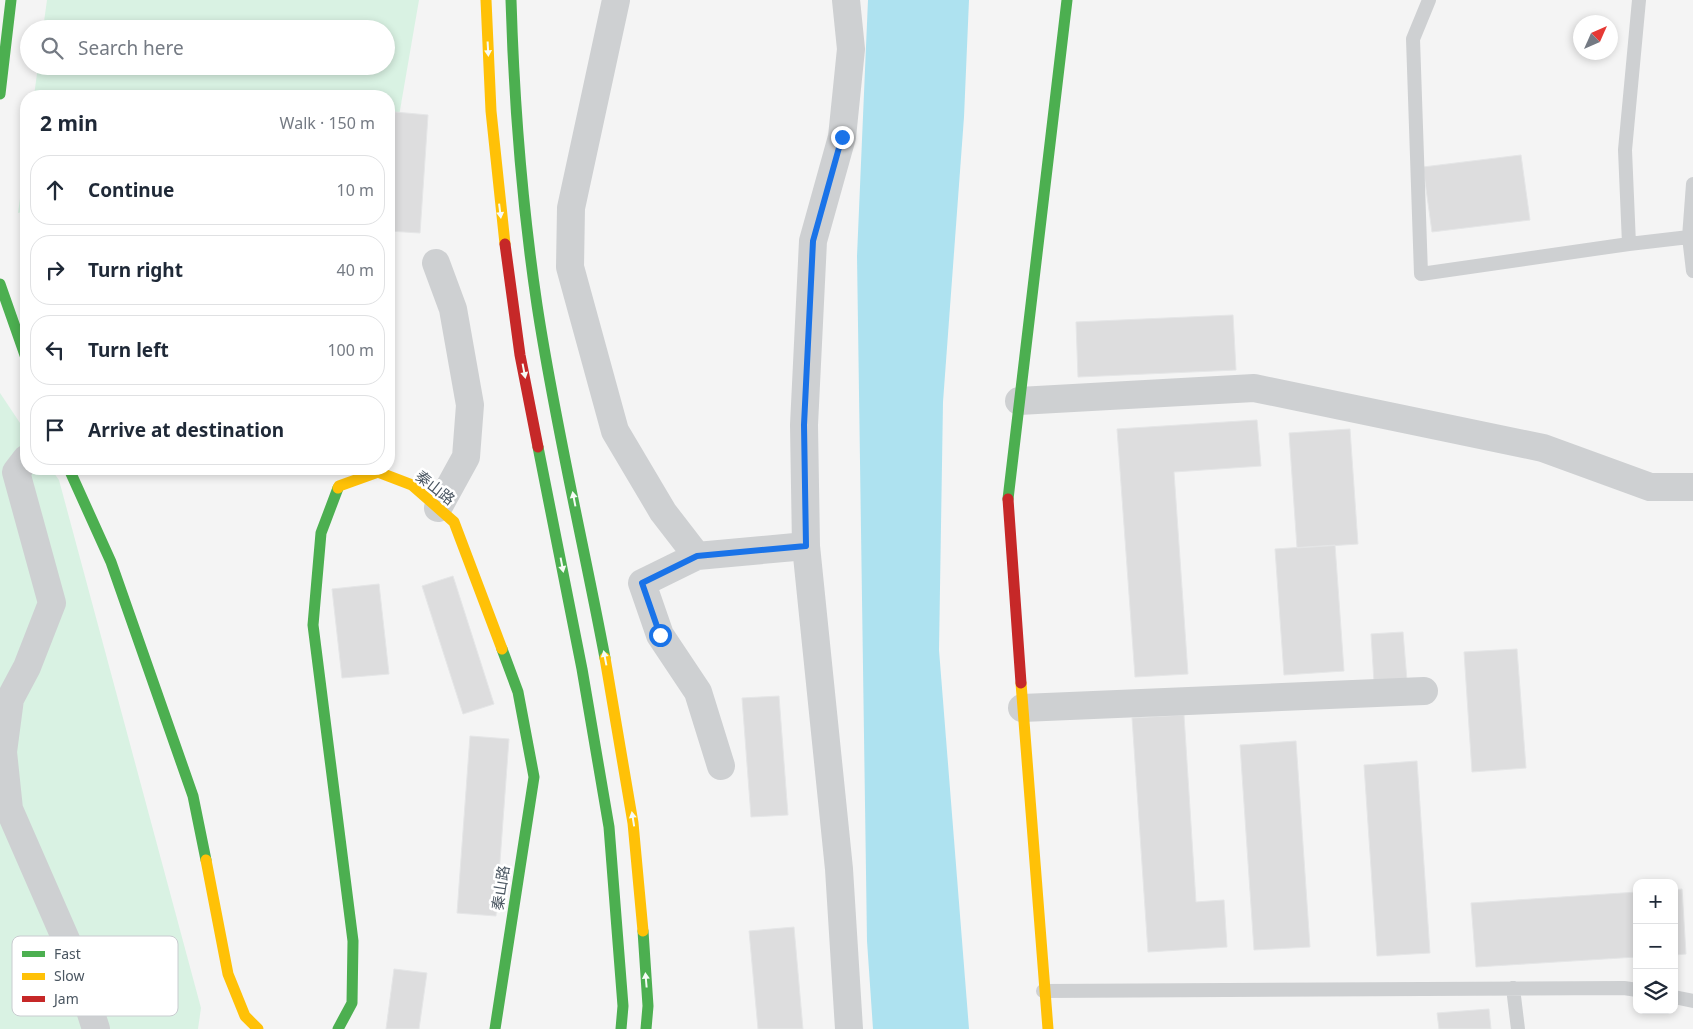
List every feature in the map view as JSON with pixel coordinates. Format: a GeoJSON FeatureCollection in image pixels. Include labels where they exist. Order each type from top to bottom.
{"type":"FeatureCollection","features":[{"type":"Feature","properties":{"kind":"main road"},"geometry":{"type":"LineString","coordinates":[[0,94],[11,0]]}},
{"type":"Feature","properties":{"kind":"main road"},"geometry":{"type":"LineString","coordinates":[[486,0],[491,111],[498,196],[520,354],[582,670],[609,827],[623,1006],[621,1029]]}},
{"type":"Feature","properties":{"kind":"main road"},"geometry":{"type":"LineString","coordinates":[[511,0],[516,110],[532,272],[634,825],[648,1006],[646,1029]]}},
{"type":"Feature","properties":{"kind":"main road"},"geometry":{"type":"LineString","coordinates":[[1048,1029],[1043,992],[1007,505],[1067,0]]}},
{"type":"Feature","properties":{"kind":"main road"},"geometry":{"type":"LineString","coordinates":[[0,284],[20,341]]}},
{"type":"Feature","properties":{"kind":"main road"},"geometry":{"type":"LineString","coordinates":[[72,475],[111,562],[193,796],[228,974],[245,1016],[258,1029]]}},
{"type":"Feature","properties":{"kind":"main road","name":"秦山路"},"geometry":{"type":"LineString","coordinates":[[338,1029],[352,1003],[353,941],[313,625],[321,533],[339,486],[370,475]]}},
{"type":"Feature","properties":{"kind":"main road","name":"秦山路"},"geometry":{"type":"LineString","coordinates":[[386,475],[412,485],[454,522],[518,692],[534,777],[495,1029]]}},
{"type":"Feature","properties":{"kind":"street"},"geometry":{"type":"LineString","coordinates":[[616,0],[571,208],[570,266],[615,431],[663,512],[697,556]]}},
{"type":"Feature","properties":{"kind":"street"},"geometry":{"type":"LineString","coordinates":[[846,0],[851,49],[842,137],[813,241],[804,425],[806,546],[839,869],[848,1029]]}},
{"type":"Feature","properties":{"kind":"street"},"geometry":{"type":"LineString","coordinates":[[436,262],[453,309],[470,405],[466,457],[438,508]]}},
{"type":"Feature","properties":{"kind":"street"},"geometry":{"type":"LineString","coordinates":[[1019,402],[1254,388],[1543,448],[1650,487],[1693,487]]}},
{"type":"Feature","properties":{"kind":"street"},"geometry":{"type":"LineString","coordinates":[[20,467],[16,472],[52,603],[27,667],[10,699],[3,752],[9,809],[64,936]]}},
{"type":"Feature","properties":{"kind":"street"},"geometry":{"type":"LineString","coordinates":[[720,766],[698,692],[660,635],[642,583],[697,556],[806,546]]}},
{"type":"Feature","properties":{"kind":"street"},"geometry":{"type":"LineString","coordinates":[[1022,708],[1424,691]]}},
{"type":"Feature","properties":{"kind":"street"},"geometry":{"type":"LineString","coordinates":[[92,1016],[96,1029]]}},
{"type":"Feature","properties":{"kind":"lane"},"geometry":{"type":"LineString","coordinates":[[1428,0],[1413,39],[1421,274],[1689,237]]}},
{"type":"Feature","properties":{"kind":"lane"},"geometry":{"type":"LineString","coordinates":[[1629,244],[1625,150],[1639,0]]}},
{"type":"Feature","properties":{"kind":"lane"},"geometry":{"type":"LineString","coordinates":[[1693,184],[1689,237],[1693,271]]}},
{"type":"Feature","properties":{"kind":"lane"},"geometry":{"type":"LineString","coordinates":[[1043,992],[1513,988],[1633,989]]}},
{"type":"Feature","properties":{"kind":"lane"},"geometry":{"type":"LineString","coordinates":[[1513,988],[1518,1029]]}},
{"type":"Feature","properties":{"kind":"lane"},"geometry":{"type":"LineString","coordinates":[[1678,998],[1693,1001]]}},
{"type":"Feature","properties":{"kind":"green space"},"geometry":{"type":"Polygon","coordinates":[[[47,0],[419,0],[399,116],[395,117],[395,90],[35,90],[37,75],[395,75],[395,20],[44,20],[47,0]]]}},
{"type":"Feature","properties":{"kind":"green space"},"geometry":{"type":"Polygon","coordinates":[[[0,393],[20,423],[20,475],[55,475],[59,480],[201,1008],[198,1029],[0,1029],[0,393]]]}},
{"type":"Feature","properties":{"kind":"water"},"geometry":{"type":"Polygon","coordinates":[[[868,0],[969,0],[964,117],[943,402],[939,650],[969,1029],[873,1029],[867,941],[857,256],[868,0]]]}},
{"type":"Feature","properties":{"kind":"building"},"geometry":{"type":"Polygon","coordinates":[[[395,112],[428,115],[420,233],[395,231],[395,112]]]}},
{"type":"Feature","properties":{"kind":"building"},"geometry":{"type":"Polygon","coordinates":[[[1521,155],[1530,220],[1432,232],[1423,167],[1521,155]]]}},
{"type":"Feature","properties":{"kind":"building"},"geometry":{"type":"Polygon","coordinates":[[[1233,315],[1236,370],[1078,377],[1076,322],[1233,315]]]}},
{"type":"Feature","properties":{"kind":"building"},"geometry":{"type":"Polygon","coordinates":[[[1257,420],[1261,466],[1174,472],[1188,674],[1135,677],[1117,429],[1257,420]]]}},
{"type":"Feature","properties":{"kind":"building"},"geometry":{"type":"Polygon","coordinates":[[[1350,429],[1358,544],[1297,548],[1289,433],[1350,429]]]}},
{"type":"Feature","properties":{"kind":"building"},"geometry":{"type":"Polygon","coordinates":[[[1335,545],[1344,671],[1284,675],[1275,549],[1335,545]]]}},
{"type":"Feature","properties":{"kind":"building"},"geometry":{"type":"Polygon","coordinates":[[[453,576],[494,704],[463,714],[422,586],[453,576]]]}},
{"type":"Feature","properties":{"kind":"building"},"geometry":{"type":"Polygon","coordinates":[[[379,584],[389,674],[342,678],[332,589],[379,584]]]}},
{"type":"Feature","properties":{"kind":"building"},"geometry":{"type":"Polygon","coordinates":[[[1403,632],[1407,681],[1374,682],[1371,634],[1403,632]]]}},
{"type":"Feature","properties":{"kind":"building"},"geometry":{"type":"Polygon","coordinates":[[[1517,649],[1526,768],[1472,772],[1464,652],[1517,649]]]}},
{"type":"Feature","properties":{"kind":"building"},"geometry":{"type":"Polygon","coordinates":[[[779,696],[788,815],[751,817],[742,698],[779,696]]]}},
{"type":"Feature","properties":{"kind":"building"},"geometry":{"type":"Polygon","coordinates":[[[1184,715],[1196,902],[1224,900],[1227,947],[1148,952],[1132,718],[1184,715]]]}},
{"type":"Feature","properties":{"kind":"building"},"geometry":{"type":"Polygon","coordinates":[[[470,736],[509,739],[496,916],[457,913],[470,736]]]}},
{"type":"Feature","properties":{"kind":"building"},"geometry":{"type":"Polygon","coordinates":[[[1296,741],[1310,947],[1254,950],[1240,745],[1296,741]]]}},
{"type":"Feature","properties":{"kind":"building"},"geometry":{"type":"Polygon","coordinates":[[[1417,761],[1430,953],[1377,956],[1364,765],[1417,761]]]}},
{"type":"Feature","properties":{"kind":"building"},"geometry":{"type":"Polygon","coordinates":[[[1682,889],[1686,954],[1678,955],[1678,924],[1678,890],[1682,889]]]}},
{"type":"Feature","properties":{"kind":"building"},"geometry":{"type":"Polygon","coordinates":[[[1633,892],[1633,957],[1476,967],[1471,903],[1633,892]]]}},
{"type":"Feature","properties":{"kind":"building"},"geometry":{"type":"Polygon","coordinates":[[[794,927],[803,1029],[758,1029],[749,931],[794,927]]]}},
{"type":"Feature","properties":{"kind":"building"},"geometry":{"type":"Polygon","coordinates":[[[394,969],[427,973],[419,1029],[386,1029],[394,969]]]}},
{"type":"Feature","properties":{"kind":"building"},"geometry":{"type":"Polygon","coordinates":[[[1489,1009],[1491,1029],[1439,1029],[1437,1013],[1489,1009]]]}},
{"type":"Feature","properties":{"kind":"traffic: fast"},"geometry":{"type":"LineString","coordinates":[[0,94],[11,0]]}},
{"type":"Feature","properties":{"kind":"traffic: fast"},"geometry":{"type":"LineString","coordinates":[[511,0],[520,153],[537,305],[544,350],[605,658]]}},
{"type":"Feature","properties":{"kind":"traffic: fast"},"geometry":{"type":"LineString","coordinates":[[1008,499],[1067,0]]}},
{"type":"Feature","properties":{"kind":"traffic: fast"},"geometry":{"type":"LineString","coordinates":[[0,284],[20,341]]}},
{"type":"Feature","properties":{"kind":"traffic: fast"},"geometry":{"type":"LineString","coordinates":[[538,447],[582,669],[609,827],[623,1006],[621,1029]]}},
{"type":"Feature","properties":{"kind":"traffic: fast"},"geometry":{"type":"LineString","coordinates":[[72,475],[111,562],[193,796],[206,860]]}},
{"type":"Feature","properties":{"kind":"traffic: fast"},"geometry":{"type":"LineString","coordinates":[[338,488],[321,533],[313,625],[353,941],[352,1003],[338,1029]]}},
{"type":"Feature","properties":{"kind":"traffic: fast"},"geometry":{"type":"LineString","coordinates":[[495,1029],[534,777],[518,692],[502,649]]}},
{"type":"Feature","properties":{"kind":"traffic: fast"},"geometry":{"type":"LineString","coordinates":[[643,931],[648,1006],[646,1029]]}},
{"type":"Feature","properties":{"kind":"traffic: slow"},"geometry":{"type":"LineString","coordinates":[[486,0],[491,111],[505,244]]}},
{"type":"Feature","properties":{"kind":"traffic: slow"},"geometry":{"type":"LineString","coordinates":[[338,488],[370,475]]}},
{"type":"Feature","properties":{"kind":"traffic: slow"},"geometry":{"type":"LineString","coordinates":[[386,475],[412,485],[454,522],[502,649]]}},
{"type":"Feature","properties":{"kind":"traffic: slow"},"geometry":{"type":"LineString","coordinates":[[605,658],[633,823],[643,931]]}},
{"type":"Feature","properties":{"kind":"traffic: slow"},"geometry":{"type":"LineString","coordinates":[[1021,683],[1048,1029]]}},
{"type":"Feature","properties":{"kind":"traffic: slow"},"geometry":{"type":"LineString","coordinates":[[206,860],[228,974],[245,1016],[258,1029]]}},
{"type":"Feature","properties":{"kind":"traffic: jam"},"geometry":{"type":"LineString","coordinates":[[505,244],[520,355],[538,447]]}},
{"type":"Feature","properties":{"kind":"traffic: jam"},"geometry":{"type":"LineString","coordinates":[[1008,499],[1021,683]]}},
{"type":"Feature","properties":{"kind":"route"},"geometry":{"type":"LineString","coordinates":[[660,635],[642,583],[697,556],[806,546],[804,425],[813,241],[842,137]]}}]}
